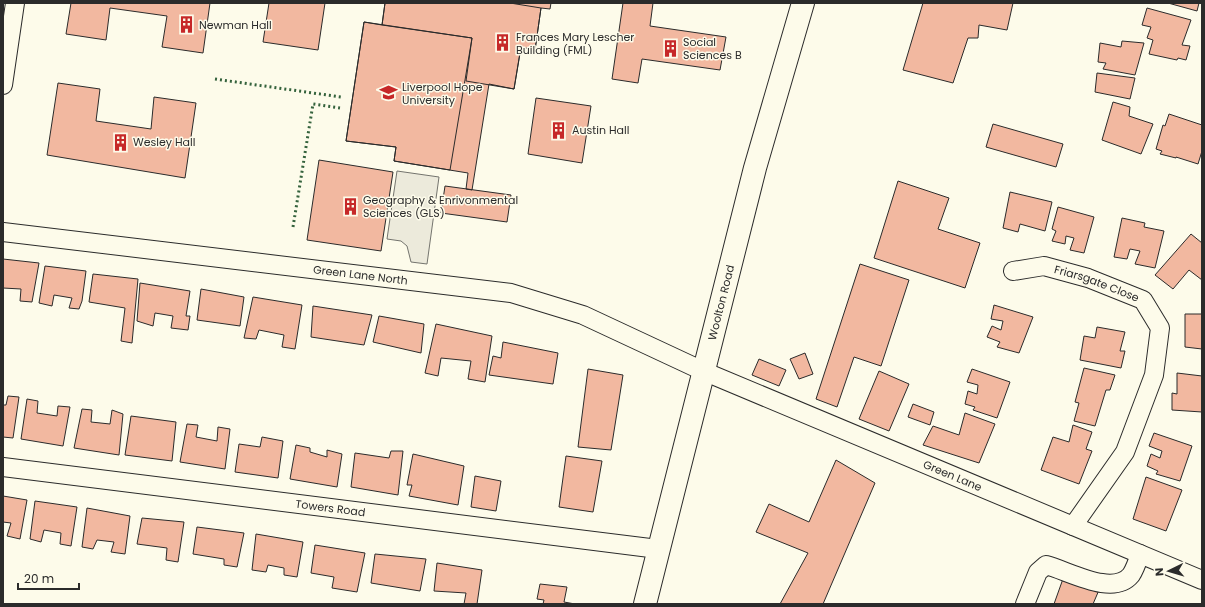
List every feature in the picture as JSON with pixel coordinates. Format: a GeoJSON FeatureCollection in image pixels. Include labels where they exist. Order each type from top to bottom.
{"type":"FeatureCollection","features":[{"type":"Feature","properties":{"kind":"street","name":"Woolton Road"},"geometry":{"type":"LineString","coordinates":[[645,604],[755,168],[802,3]]}},
{"type":"Feature","properties":{"kind":"street"},"geometry":{"type":"LineString","coordinates":[[3,85],[11,6]]}},
{"type":"Feature","properties":{"kind":"street","name":"Green Lane North"},"geometry":{"type":"LineString","coordinates":[[3,232],[511,293],[583,315],[703,371]]}},
{"type":"Feature","properties":{"kind":"street","name":"Friarsgate Close"},"geometry":{"type":"LineString","coordinates":[[1013,271],[1044,266],[1088,278],[1143,300],[1160,328],[1154,374],[1125,452],[1073,526]]}},
{"type":"Feature","properties":{"kind":"street","name":"Green Lane"},"geometry":{"type":"LineString","coordinates":[[703,371],[1202,580]]}},
{"type":"Feature","properties":{"kind":"street","name":"Towers Road"},"geometry":{"type":"LineString","coordinates":[[3,467],[658,549]]}},
{"type":"Feature","properties":{"kind":"street"},"geometry":{"type":"LineString","coordinates":[[1025,604],[1038,572],[1046,565],[1104,584],[1120,584],[1131,574],[1140,554]]}},
{"type":"Feature","properties":{"kind":"shaded area"},"geometry":{"type":"Polygon","coordinates":[[[397,171],[439,177],[427,264],[411,262],[407,246],[401,241],[387,239],[397,171]]]}},
{"type":"Feature","properties":{"kind":"building","name":"Newman Hall"},"geometry":{"type":"Polygon","coordinates":[[[71,3],[210,3],[203,53],[162,47],[167,16],[110,8],[106,40],[66,34],[71,3]]]}},
{"type":"Feature","properties":{"kind":"building"},"geometry":{"type":"Polygon","coordinates":[[[269,3],[325,3],[318,50],[263,42],[269,3]]]}},
{"type":"Feature","properties":{"kind":"building","name":"Liverpool Hope University"},"geometry":{"type":"Polygon","coordinates":[[[385,3],[551,3],[550,9],[541,8],[535,50],[521,47],[514,89],[489,84],[472,190],[466,189],[468,173],[394,161],[396,147],[346,141],[364,22],[382,25],[385,3]]]}},
{"type":"Feature","properties":{"kind":"building","name":"Frances Mary Lescher Building (FML)"},"geometry":{"type":"Polygon","coordinates":[[[385,3],[510,3],[541,8],[535,50],[521,47],[514,89],[466,81],[472,38],[382,25],[385,3]]]}},
{"type":"Feature","properties":{"kind":"building","name":"Social Sciences B"},"geometry":{"type":"Polygon","coordinates":[[[623,3],[653,3],[650,26],[726,37],[720,70],[642,59],[638,83],[612,79],[623,3]]]}},
{"type":"Feature","properties":{"kind":"building"},"geometry":{"type":"Polygon","coordinates":[[[923,3],[1013,3],[1007,30],[979,25],[978,38],[968,38],[953,83],[903,70],[923,3]]]}},
{"type":"Feature","properties":{"kind":"building"},"geometry":{"type":"Polygon","coordinates":[[[1168,3],[1199,3],[1197,11],[1168,3]]]}},
{"type":"Feature","properties":{"kind":"building"},"geometry":{"type":"Polygon","coordinates":[[[1147,8],[1191,20],[1182,45],[1190,46],[1186,60],[1178,58],[1177,60],[1149,54],[1153,40],[1147,38],[1151,27],[1142,25],[1147,8]]]}},
{"type":"Feature","properties":{"kind":"building"},"geometry":{"type":"Polygon","coordinates":[[[364,22],[472,38],[450,170],[394,161],[396,147],[346,141],[364,22]]]}},
{"type":"Feature","properties":{"kind":"building"},"geometry":{"type":"Polygon","coordinates":[[[1122,41],[1144,43],[1135,75],[1103,69],[1106,63],[1098,62],[1100,43],[1121,47],[1122,41]]]}},
{"type":"Feature","properties":{"kind":"building"},"geometry":{"type":"Polygon","coordinates":[[[1097,73],[1135,78],[1130,99],[1095,92],[1097,73]]]}},
{"type":"Feature","properties":{"kind":"building","name":"Wesley Hall"},"geometry":{"type":"Polygon","coordinates":[[[58,83],[100,89],[96,121],[151,129],[154,97],[196,103],[185,178],[47,155],[58,83]]]}},
{"type":"Feature","properties":{"kind":"building","name":"Austin Hall"},"geometry":{"type":"Polygon","coordinates":[[[536,98],[591,106],[582,163],[528,154],[536,98]]]}},
{"type":"Feature","properties":{"kind":"building"},"geometry":{"type":"Polygon","coordinates":[[[1113,102],[1130,107],[1129,116],[1153,124],[1141,154],[1102,140],[1113,102]]]}},
{"type":"Feature","properties":{"kind":"building"},"geometry":{"type":"Polygon","coordinates":[[[1169,114],[1202,125],[1202,151],[1198,164],[1160,154],[1162,151],[1156,149],[1163,125],[1165,126],[1169,114]]]}},
{"type":"Feature","properties":{"kind":"building"},"geometry":{"type":"Polygon","coordinates":[[[993,124],[1063,144],[1056,167],[986,147],[993,124]]]}},
{"type":"Feature","properties":{"kind":"building","name":"Geography & Enrivonmental Sciences (GLS)"},"geometry":{"type":"Polygon","coordinates":[[[319,160],[393,172],[381,251],[307,240],[319,160]]]}},
{"type":"Feature","properties":{"kind":"building"},"geometry":{"type":"Polygon","coordinates":[[[898,181],[949,198],[938,229],[980,243],[965,288],[874,258],[898,181]]]}},
{"type":"Feature","properties":{"kind":"building"},"geometry":{"type":"Polygon","coordinates":[[[445,186],[511,195],[507,222],[441,213],[445,186]]]}},
{"type":"Feature","properties":{"kind":"building"},"geometry":{"type":"Polygon","coordinates":[[[1010,192],[1052,202],[1045,231],[1020,224],[1018,232],[1003,228],[1010,192]]]}},
{"type":"Feature","properties":{"kind":"building"},"geometry":{"type":"Polygon","coordinates":[[[1058,207],[1094,217],[1084,253],[1070,250],[1074,238],[1066,236],[1065,244],[1052,241],[1056,231],[1052,229],[1058,207]]]}},
{"type":"Feature","properties":{"kind":"building"},"geometry":{"type":"Polygon","coordinates":[[[1122,218],[1145,223],[1144,227],[1164,231],[1155,268],[1135,264],[1140,251],[1130,249],[1127,259],[1114,257],[1122,218]]]}},
{"type":"Feature","properties":{"kind":"building"},"geometry":{"type":"Polygon","coordinates":[[[1191,234],[1202,243],[1202,280],[1189,270],[1173,289],[1155,275],[1191,234]]]}},
{"type":"Feature","properties":{"kind":"building"},"geometry":{"type":"Polygon","coordinates":[[[3,259],[39,263],[32,302],[20,301],[21,289],[3,288],[3,259]]]}},
{"type":"Feature","properties":{"kind":"building"},"geometry":{"type":"Polygon","coordinates":[[[860,264],[909,280],[881,366],[854,357],[837,407],[816,399],[860,264]]]}},
{"type":"Feature","properties":{"kind":"building"},"geometry":{"type":"Polygon","coordinates":[[[45,266],[86,271],[82,301],[79,309],[69,308],[72,298],[54,295],[52,306],[39,303],[45,266]]]}},
{"type":"Feature","properties":{"kind":"building"},"geometry":{"type":"Polygon","coordinates":[[[93,274],[138,279],[132,343],[121,341],[125,308],[89,302],[93,274]]]}},
{"type":"Feature","properties":{"kind":"building"},"geometry":{"type":"Polygon","coordinates":[[[140,283],[190,291],[186,316],[190,316],[188,330],[171,328],[173,316],[155,313],[153,326],[137,321],[140,283]]]}},
{"type":"Feature","properties":{"kind":"building"},"geometry":{"type":"Polygon","coordinates":[[[201,289],[244,297],[240,326],[197,320],[201,289]]]}},
{"type":"Feature","properties":{"kind":"building"},"geometry":{"type":"Polygon","coordinates":[[[253,297],[302,305],[295,349],[282,347],[284,335],[259,330],[256,339],[244,338],[253,297]]]}},
{"type":"Feature","properties":{"kind":"building"},"geometry":{"type":"Polygon","coordinates":[[[994,305],[1033,317],[1019,353],[997,347],[1000,342],[987,337],[992,326],[1001,330],[1003,321],[991,319],[994,305]]]}},
{"type":"Feature","properties":{"kind":"building"},"geometry":{"type":"Polygon","coordinates":[[[313,306],[372,315],[364,345],[311,337],[313,306]]]}},
{"type":"Feature","properties":{"kind":"building"},"geometry":{"type":"Polygon","coordinates":[[[1185,314],[1202,314],[1202,349],[1185,347],[1185,314]]]}},
{"type":"Feature","properties":{"kind":"building"},"geometry":{"type":"Polygon","coordinates":[[[379,316],[424,324],[421,353],[373,342],[379,316]]]}},
{"type":"Feature","properties":{"kind":"building"},"geometry":{"type":"Polygon","coordinates":[[[436,324],[492,336],[485,382],[468,379],[471,361],[441,358],[438,376],[425,373],[436,324]]]}},
{"type":"Feature","properties":{"kind":"building"},"geometry":{"type":"Polygon","coordinates":[[[1097,327],[1125,332],[1120,351],[1125,351],[1121,368],[1080,360],[1084,336],[1095,338],[1097,327]]]}},
{"type":"Feature","properties":{"kind":"building"},"geometry":{"type":"Polygon","coordinates":[[[503,342],[558,353],[553,384],[489,375],[493,356],[501,358],[503,342]]]}},
{"type":"Feature","properties":{"kind":"building"},"geometry":{"type":"Polygon","coordinates":[[[805,353],[813,374],[799,379],[790,359],[805,353]]]}},
{"type":"Feature","properties":{"kind":"building"},"geometry":{"type":"Polygon","coordinates":[[[759,359],[786,370],[779,386],[752,375],[759,359]]]}},
{"type":"Feature","properties":{"kind":"building"},"geometry":{"type":"Polygon","coordinates":[[[1084,368],[1115,375],[1110,390],[1106,390],[1095,426],[1074,421],[1079,403],[1075,402],[1084,368]]]}},
{"type":"Feature","properties":{"kind":"building"},"geometry":{"type":"Polygon","coordinates":[[[588,369],[623,375],[611,450],[578,447],[588,369]]]}},
{"type":"Feature","properties":{"kind":"building"},"geometry":{"type":"Polygon","coordinates":[[[972,369],[1010,382],[997,418],[973,410],[975,407],[965,404],[968,391],[977,394],[978,385],[967,382],[972,369]]]}},
{"type":"Feature","properties":{"kind":"building"},"geometry":{"type":"Polygon","coordinates":[[[879,371],[909,384],[889,431],[859,419],[879,371]]]}},
{"type":"Feature","properties":{"kind":"building"},"geometry":{"type":"Polygon","coordinates":[[[1177,373],[1202,376],[1202,412],[1172,410],[1172,393],[1177,394],[1177,373]]]}},
{"type":"Feature","properties":{"kind":"building"},"geometry":{"type":"Polygon","coordinates":[[[8,396],[19,397],[13,438],[3,437],[3,405],[6,405],[8,396]]]}},
{"type":"Feature","properties":{"kind":"building"},"geometry":{"type":"Polygon","coordinates":[[[27,399],[38,401],[37,413],[57,416],[58,406],[70,407],[63,446],[21,439],[27,399]]]}},
{"type":"Feature","properties":{"kind":"building"},"geometry":{"type":"Polygon","coordinates":[[[913,404],[934,412],[930,425],[908,417],[913,404]]]}},
{"type":"Feature","properties":{"kind":"building"},"geometry":{"type":"Polygon","coordinates":[[[82,409],[92,410],[91,422],[110,424],[112,410],[123,414],[119,455],[74,448],[82,409]]]}},
{"type":"Feature","properties":{"kind":"building"},"geometry":{"type":"Polygon","coordinates":[[[965,413],[995,424],[979,463],[923,445],[933,426],[959,435],[965,413]]]}},
{"type":"Feature","properties":{"kind":"building"},"geometry":{"type":"Polygon","coordinates":[[[131,416],[176,422],[172,461],[125,455],[131,416]]]}},
{"type":"Feature","properties":{"kind":"building"},"geometry":{"type":"Polygon","coordinates":[[[187,424],[198,425],[196,437],[217,441],[218,427],[230,429],[225,469],[180,462],[187,424]]]}},
{"type":"Feature","properties":{"kind":"building"},"geometry":{"type":"Polygon","coordinates":[[[1073,425],[1092,432],[1086,449],[1092,451],[1079,484],[1041,470],[1053,437],[1069,442],[1073,425]]]}},
{"type":"Feature","properties":{"kind":"building"},"geometry":{"type":"Polygon","coordinates":[[[1154,433],[1192,446],[1180,481],[1156,474],[1158,471],[1147,466],[1151,454],[1160,458],[1162,451],[1149,446],[1154,433]]]}},
{"type":"Feature","properties":{"kind":"building"},"geometry":{"type":"Polygon","coordinates":[[[262,437],[283,441],[278,478],[235,472],[239,444],[260,447],[262,437]]]}},
{"type":"Feature","properties":{"kind":"building"},"geometry":{"type":"Polygon","coordinates":[[[296,445],[310,448],[310,452],[327,457],[327,450],[342,454],[337,487],[290,479],[296,445]]]}},
{"type":"Feature","properties":{"kind":"building"},"geometry":{"type":"Polygon","coordinates":[[[391,451],[403,451],[398,495],[351,487],[355,453],[389,458],[391,451]]]}},
{"type":"Feature","properties":{"kind":"building"},"geometry":{"type":"Polygon","coordinates":[[[413,454],[464,466],[458,505],[409,496],[412,485],[407,485],[413,454]]]}},
{"type":"Feature","properties":{"kind":"building"},"geometry":{"type":"Polygon","coordinates":[[[566,456],[602,461],[593,512],[559,507],[566,456]]]}},
{"type":"Feature","properties":{"kind":"building"},"geometry":{"type":"Polygon","coordinates":[[[836,460],[875,483],[823,604],[780,604],[808,553],[756,532],[769,504],[809,522],[836,460]]]}},
{"type":"Feature","properties":{"kind":"building"},"geometry":{"type":"Polygon","coordinates":[[[475,476],[501,481],[496,511],[471,507],[475,476]]]}},
{"type":"Feature","properties":{"kind":"building"},"geometry":{"type":"Polygon","coordinates":[[[1146,477],[1182,490],[1166,531],[1133,519],[1146,477]]]}},
{"type":"Feature","properties":{"kind":"building"},"geometry":{"type":"Polygon","coordinates":[[[3,496],[27,500],[20,539],[7,536],[11,523],[3,522],[3,496]]]}},
{"type":"Feature","properties":{"kind":"building"},"geometry":{"type":"Polygon","coordinates":[[[35,501],[77,507],[71,546],[60,544],[61,533],[44,530],[41,542],[30,539],[35,501]]]}},
{"type":"Feature","properties":{"kind":"building"},"geometry":{"type":"Polygon","coordinates":[[[87,508],[130,516],[125,554],[111,552],[114,542],[97,540],[93,549],[82,547],[87,508]]]}},
{"type":"Feature","properties":{"kind":"building"},"geometry":{"type":"Polygon","coordinates":[[[142,518],[184,522],[178,562],[166,560],[167,548],[137,544],[142,518]]]}},
{"type":"Feature","properties":{"kind":"building"},"geometry":{"type":"Polygon","coordinates":[[[197,527],[244,533],[237,567],[224,565],[224,559],[193,554],[197,527]]]}},
{"type":"Feature","properties":{"kind":"building"},"geometry":{"type":"Polygon","coordinates":[[[256,534],[303,542],[297,577],[284,575],[284,568],[268,565],[266,572],[252,570],[256,534]]]}},
{"type":"Feature","properties":{"kind":"building"},"geometry":{"type":"Polygon","coordinates":[[[315,545],[365,553],[357,592],[332,588],[334,577],[311,573],[315,545]]]}},
{"type":"Feature","properties":{"kind":"building"},"geometry":{"type":"Polygon","coordinates":[[[375,554],[426,559],[420,591],[371,583],[375,554]]]}},
{"type":"Feature","properties":{"kind":"building"},"geometry":{"type":"Polygon","coordinates":[[[437,563],[482,570],[477,604],[464,604],[466,593],[434,591],[437,563]]]}},
{"type":"Feature","properties":{"kind":"building"},"geometry":{"type":"Polygon","coordinates":[[[1064,576],[1099,590],[1093,604],[1054,604],[1064,576]]]}},
{"type":"Feature","properties":{"kind":"building"},"geometry":{"type":"Polygon","coordinates":[[[540,584],[567,587],[564,602],[575,604],[543,604],[544,600],[537,599],[540,584]]]}},
{"type":"Feature","properties":{"kind":"hedge"},"geometry":{"type":"LineString","coordinates":[[215,79],[341,97]]}},
{"type":"Feature","properties":{"kind":"hedge"},"geometry":{"type":"LineString","coordinates":[[293,227],[313,104],[340,108]]}},
{"type":"Feature","properties":{"kind":"place","name":"Newman Hall"},"geometry":{"type":"Point","coordinates":[186,25]}},
{"type":"Feature","properties":{"kind":"place","name":"Frances Mary Lescher Building (FML)"},"geometry":{"type":"Point","coordinates":[503,43]}},
{"type":"Feature","properties":{"kind":"place","name":"Social Sciences B"},"geometry":{"type":"Point","coordinates":[670,48]}},
{"type":"Feature","properties":{"kind":"place","name":"Liverpool Hope University"},"geometry":{"type":"Point","coordinates":[389,93]}},
{"type":"Feature","properties":{"kind":"place","name":"Austin Hall"},"geometry":{"type":"Point","coordinates":[559,130]}},
{"type":"Feature","properties":{"kind":"place","name":"Wesley Hall"},"geometry":{"type":"Point","coordinates":[120,142]}},
{"type":"Feature","properties":{"kind":"place","name":"Geography & Enrivonmental Sciences (GLS)"},"geometry":{"type":"Point","coordinates":[350,206]}}]}
